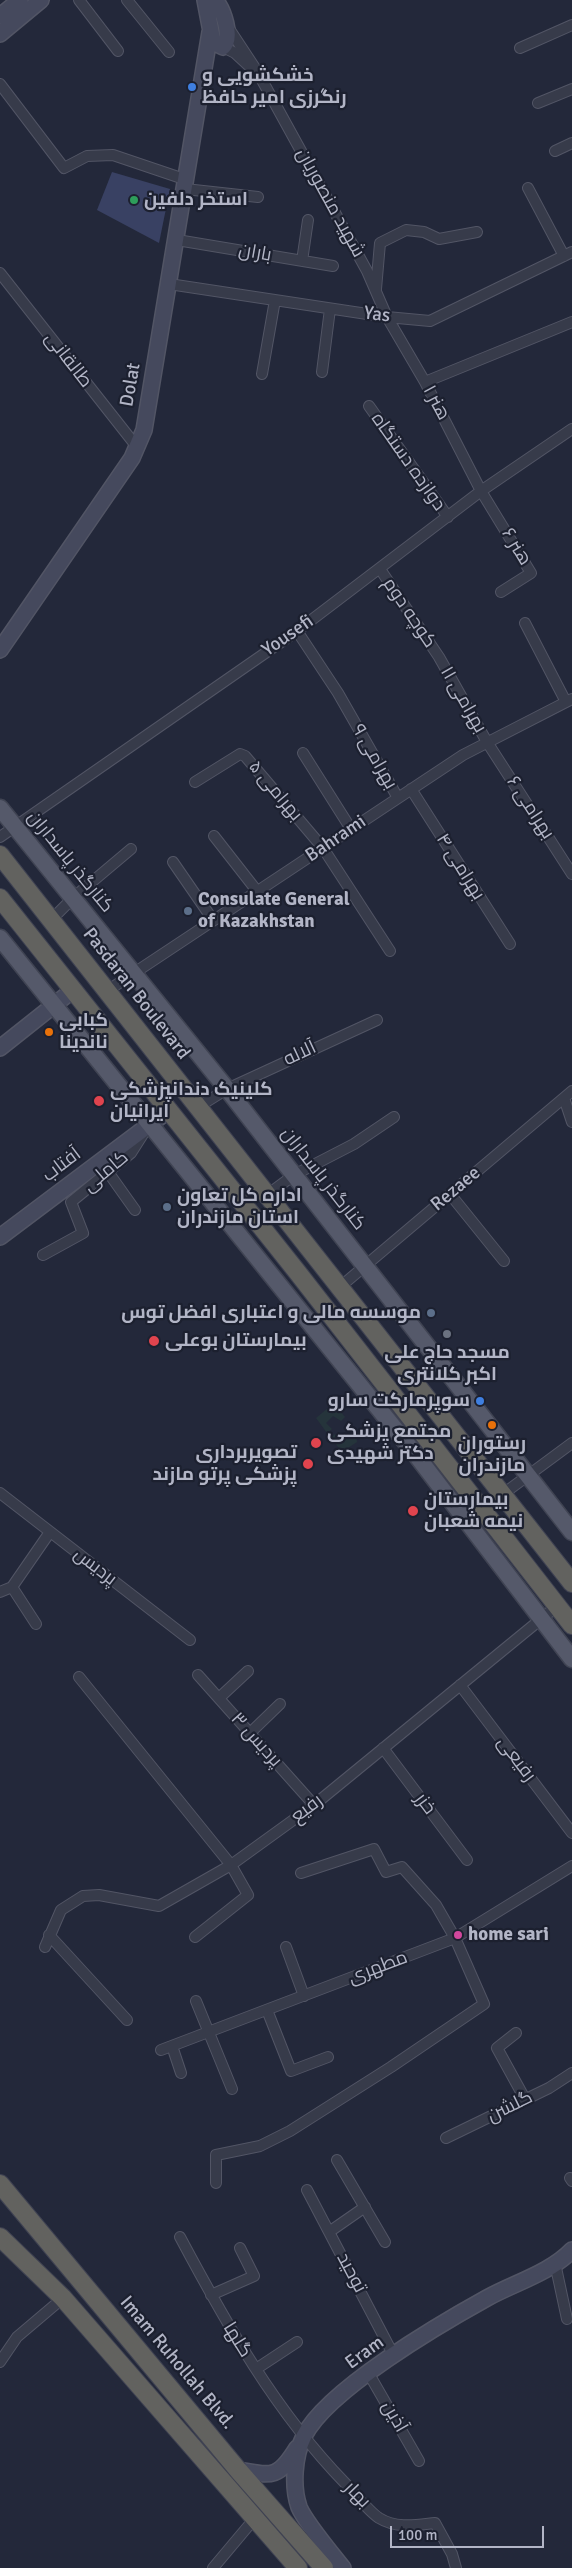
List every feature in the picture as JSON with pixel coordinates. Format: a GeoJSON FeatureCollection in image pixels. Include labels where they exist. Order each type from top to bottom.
{"type":"FeatureCollection","features":[{"type":"Feature","properties":{"kind":"highway","name":"Pasdaran Boulevard"},"geometry":{"type":"LineString","coordinates":[[0,855],[572,1583]]}},
{"type":"Feature","properties":{"kind":"highway"},"geometry":{"type":"LineString","coordinates":[[0,898],[169,1110],[572,1625]]}},
{"type":"Feature","properties":{"kind":"highway","name":"Imam Ruhollah Blvd."},"geometry":{"type":"LineString","coordinates":[[0,2184],[238,2470],[328,2560]]}},
{"type":"Feature","properties":{"kind":"highway"},"geometry":{"type":"LineString","coordinates":[[0,2237],[63,2298],[298,2568]]}},
{"type":"Feature","properties":{"kind":"main road"},"geometry":{"type":"LineString","coordinates":[[0,16],[20,0]]}},
{"type":"Feature","properties":{"kind":"main road"},"geometry":{"type":"LineString","coordinates":[[0,34],[42,0]]}},
{"type":"Feature","properties":{"kind":"main road"},"geometry":{"type":"LineString","coordinates":[[213,4],[227,38],[223,47],[213,42],[210,32],[213,4]]}},
{"type":"Feature","properties":{"kind":"main road","name":"Dolat"},"geometry":{"type":"LineString","coordinates":[[0,650],[132,458],[144,430],[210,32]]}},
{"type":"Feature","properties":{"kind":"main road","name":"Dolat"},"geometry":{"type":"LineString","coordinates":[[202,88],[223,47]]}},
{"type":"Feature","properties":{"kind":"main road","name":"کنارگذر پاسداران"},"geometry":{"type":"LineString","coordinates":[[0,808],[74,897],[133,974],[227,1089],[572,1532]]}},
{"type":"Feature","properties":{"kind":"main road"},"geometry":{"type":"LineString","coordinates":[[0,938],[416,1455],[572,1659]]}},
{"type":"Feature","properties":{"kind":"main road"},"geometry":{"type":"LineString","coordinates":[[0,1048],[73,990]]}},
{"type":"Feature","properties":{"kind":"main road","name":"آفتاب"},"geometry":{"type":"LineString","coordinates":[[0,1237],[169,1110]]}},
{"type":"Feature","properties":{"kind":"main road","name":"Eram"},"geometry":{"type":"LineString","coordinates":[[344,2568],[328,2560],[300,2508],[295,2490],[304,2436],[322,2412],[394,2356],[487,2298],[555,2263],[572,2250]]}},
{"type":"Feature","properties":{"kind":"main road"},"geometry":{"type":"LineString","coordinates":[[238,2470],[270,2475],[285,2468],[304,2436]]}},
{"type":"Feature","properties":{"kind":"main road"},"geometry":{"type":"LineString","coordinates":[[268,2532],[287,2568]]}},
{"type":"Feature","properties":{"kind":"street"},"geometry":{"type":"LineString","coordinates":[[79,0],[118,51]]}},
{"type":"Feature","properties":{"kind":"street"},"geometry":{"type":"LineString","coordinates":[[127,0],[169,52]]}},
{"type":"Feature","properties":{"kind":"street","name":"شهید منصوریان"},"geometry":{"type":"LineString","coordinates":[[213,4],[268,91],[376,290],[387,317]]}},
{"type":"Feature","properties":{"kind":"street"},"geometry":{"type":"LineString","coordinates":[[520,48],[572,25]]}},
{"type":"Feature","properties":{"kind":"street","name":"شهید منصوریان"},"geometry":{"type":"LineString","coordinates":[[223,47],[244,60],[268,91]]}},
{"type":"Feature","properties":{"kind":"street"},"geometry":{"type":"LineString","coordinates":[[0,84],[64,168],[87,156],[113,155],[186,184],[258,197]]}},
{"type":"Feature","properties":{"kind":"street"},"geometry":{"type":"LineString","coordinates":[[538,103],[572,89]]}},
{"type":"Feature","properties":{"kind":"street"},"geometry":{"type":"LineString","coordinates":[[555,151],[572,143]]}},
{"type":"Feature","properties":{"kind":"street"},"geometry":{"type":"LineString","coordinates":[[528,188],[568,254]]}},
{"type":"Feature","properties":{"kind":"street"},"geometry":{"type":"LineString","coordinates":[[302,261],[308,220]]}},
{"type":"Feature","properties":{"kind":"street"},"geometry":{"type":"LineString","coordinates":[[376,290],[380,243],[406,230],[424,232],[438,239],[477,232]]}},
{"type":"Feature","properties":{"kind":"street","name":"باران"},"geometry":{"type":"LineString","coordinates":[[177,240],[333,266]]}},
{"type":"Feature","properties":{"kind":"street","name":"Yas"},"geometry":{"type":"LineString","coordinates":[[169,284],[387,317],[430,320],[568,254]]}},
{"type":"Feature","properties":{"kind":"street","name":"طالقانی"},"geometry":{"type":"LineString","coordinates":[[0,273],[137,447]]}},
{"type":"Feature","properties":{"kind":"street"},"geometry":{"type":"LineString","coordinates":[[262,374],[275,300]]}},
{"type":"Feature","properties":{"kind":"street"},"geometry":{"type":"LineString","coordinates":[[322,372],[330,309]]}},
{"type":"Feature","properties":{"kind":"street","name":"هنر ۱"},"geometry":{"type":"LineString","coordinates":[[387,317],[425,382],[481,491]]}},
{"type":"Feature","properties":{"kind":"street"},"geometry":{"type":"LineString","coordinates":[[425,382],[572,322]]}},
{"type":"Feature","properties":{"kind":"street","name":"دوازده دستگاه"},"geometry":{"type":"LineString","coordinates":[[369,406],[448,517]]}},
{"type":"Feature","properties":{"kind":"street","name":"Yousefi"},"geometry":{"type":"LineString","coordinates":[[0,837],[297,631],[481,491],[572,429]]}},
{"type":"Feature","properties":{"kind":"street","name":"هنر ۶"},"geometry":{"type":"LineString","coordinates":[[481,491],[532,573],[501,592]]}},
{"type":"Feature","properties":{"kind":"street","name":"کوچه دوم"},"geometry":{"type":"LineString","coordinates":[[380,569],[438,657]]}},
{"type":"Feature","properties":{"kind":"street"},"geometry":{"type":"LineString","coordinates":[[525,623],[569,701]]}},
{"type":"Feature","properties":{"kind":"street","name":"بهرامی ۹"},"geometry":{"type":"LineString","coordinates":[[297,631],[350,715],[398,798]]}},
{"type":"Feature","properties":{"kind":"street","name":"بهرامی ۱۱"},"geometry":{"type":"LineString","coordinates":[[438,657],[487,742]]}},
{"type":"Feature","properties":{"kind":"street","name":"Bahrami"},"geometry":{"type":"LineString","coordinates":[[107,992],[463,755],[569,701]]}},
{"type":"Feature","properties":{"kind":"street","name":"بهرامی ۶"},"geometry":{"type":"LineString","coordinates":[[487,742],[572,874]]}},
{"type":"Feature","properties":{"kind":"street"},"geometry":{"type":"LineString","coordinates":[[303,753],[351,829]]}},
{"type":"Feature","properties":{"kind":"street","name":"بهرامی ۵"},"geometry":{"type":"LineString","coordinates":[[195,782],[240,754],[243,755],[323,848]]}},
{"type":"Feature","properties":{"kind":"street","name":"بهرامی ۴"},"geometry":{"type":"LineString","coordinates":[[411,789],[510,944]]}},
{"type":"Feature","properties":{"kind":"street"},"geometry":{"type":"LineString","coordinates":[[214,836],[257,891]]}},
{"type":"Feature","properties":{"kind":"street"},"geometry":{"type":"LineString","coordinates":[[323,848],[390,951]]}},
{"type":"Feature","properties":{"kind":"street"},"geometry":{"type":"LineString","coordinates":[[51,920],[74,897],[132,849]]}},
{"type":"Feature","properties":{"kind":"street"},"geometry":{"type":"LineString","coordinates":[[173,862],[213,920]]}},
{"type":"Feature","properties":{"kind":"street","name":"آلاله"},"geometry":{"type":"LineString","coordinates":[[198,1107],[227,1089],[377,1020]]}},
{"type":"Feature","properties":{"kind":"street"},"geometry":{"type":"LineString","coordinates":[[568,1095],[572,1122]]}},
{"type":"Feature","properties":{"kind":"street","name":"Rezaee"},"geometry":{"type":"LineString","coordinates":[[340,1287],[568,1095]]}},
{"type":"Feature","properties":{"kind":"street"},"geometry":{"type":"LineString","coordinates":[[267,1195],[294,1175],[354,1144],[394,1117]]}},
{"type":"Feature","properties":{"kind":"street","name":"کاملی"},"geometry":{"type":"LineString","coordinates":[[43,1254],[83,1233],[72,1202],[131,1153],[149,1125]]}},
{"type":"Feature","properties":{"kind":"street"},"geometry":{"type":"LineString","coordinates":[[108,1172],[135,1210]]}},
{"type":"Feature","properties":{"kind":"street"},"geometry":{"type":"LineString","coordinates":[[450,1194],[504,1261]]}},
{"type":"Feature","properties":{"kind":"street"},"geometry":{"type":"LineString","coordinates":[[503,1494],[572,1443]]}},
{"type":"Feature","properties":{"kind":"street","name":"پردیس"},"geometry":{"type":"LineString","coordinates":[[0,1493],[190,1640]]}},
{"type":"Feature","properties":{"kind":"street"},"geometry":{"type":"LineString","coordinates":[[0,1592],[12,1587],[50,1532]]}},
{"type":"Feature","properties":{"kind":"street"},"geometry":{"type":"LineString","coordinates":[[12,1587],[36,1624]]}},
{"type":"Feature","properties":{"kind":"street","name":"رفیع"},"geometry":{"type":"LineString","coordinates":[[45,1947],[61,1910],[83,1896],[99,1895],[159,1906],[231,1865],[314,1804],[557,1606]]}},
{"type":"Feature","properties":{"kind":"street"},"geometry":{"type":"LineString","coordinates":[[220,1698],[248,1671]]}},
{"type":"Feature","properties":{"kind":"street","name":"پردیس ۳"},"geometry":{"type":"LineString","coordinates":[[198,1675],[314,1804]]}},
{"type":"Feature","properties":{"kind":"street"},"geometry":{"type":"LineString","coordinates":[[79,1676],[231,1865],[248,1895],[195,1937]]}},
{"type":"Feature","properties":{"kind":"street","name":"رفیعی"},"geometry":{"type":"LineString","coordinates":[[460,1685],[572,1833]]}},
{"type":"Feature","properties":{"kind":"street"},"geometry":{"type":"LineString","coordinates":[[250,1733],[280,1704]]}},
{"type":"Feature","properties":{"kind":"street","name":"خزر"},"geometry":{"type":"LineString","coordinates":[[383,1748],[467,1860]]}},
{"type":"Feature","properties":{"kind":"street"},"geometry":{"type":"LineString","coordinates":[[216,2183],[216,2155],[260,2146],[290,2131],[391,2067],[484,2004],[455,1938],[436,1905],[402,1867],[386,1872],[374,1848],[301,1873]]}},
{"type":"Feature","properties":{"kind":"street","name":"مطهری"},"geometry":{"type":"LineString","coordinates":[[161,2050],[455,1938],[572,1866]]}},
{"type":"Feature","properties":{"kind":"street"},"geometry":{"type":"LineString","coordinates":[[49,1934],[127,2020]]}},
{"type":"Feature","properties":{"kind":"street"},"geometry":{"type":"LineString","coordinates":[[286,1947],[304,1996]]}},
{"type":"Feature","properties":{"kind":"street"},"geometry":{"type":"LineString","coordinates":[[196,2002],[232,2089]]}},
{"type":"Feature","properties":{"kind":"street"},"geometry":{"type":"LineString","coordinates":[[267,2010],[290,2071],[328,2057]]}},
{"type":"Feature","properties":{"kind":"street"},"geometry":{"type":"LineString","coordinates":[[516,2033],[496,2048],[525,2099]]}},
{"type":"Feature","properties":{"kind":"street"},"geometry":{"type":"LineString","coordinates":[[172,2046],[181,2073]]}},
{"type":"Feature","properties":{"kind":"street","name":"گلشن"},"geometry":{"type":"LineString","coordinates":[[446,2138],[525,2099],[572,2073]]}},
{"type":"Feature","properties":{"kind":"street"},"geometry":{"type":"LineString","coordinates":[[337,2160],[385,2242]]}},
{"type":"Feature","properties":{"kind":"street","name":"توحید"},"geometry":{"type":"LineString","coordinates":[[307,2190],[394,2356]]}},
{"type":"Feature","properties":{"kind":"street"},"geometry":{"type":"LineString","coordinates":[[329,2232],[365,2208]]}},
{"type":"Feature","properties":{"kind":"street","name":"گلها"},"geometry":{"type":"LineString","coordinates":[[180,2237],[237,2342],[281,2408],[304,2436]]}},
{"type":"Feature","properties":{"kind":"street"},"geometry":{"type":"LineString","coordinates":[[211,2295],[254,2276],[240,2248]]}},
{"type":"Feature","properties":{"kind":"street"},"geometry":{"type":"LineString","coordinates":[[555,2263],[567,2319]]}},
{"type":"Feature","properties":{"kind":"street"},"geometry":{"type":"LineString","coordinates":[[0,2362],[17,2337],[63,2298]]}},
{"type":"Feature","properties":{"kind":"street"},"geometry":{"type":"LineString","coordinates":[[256,2369],[297,2342]]}},
{"type":"Feature","properties":{"kind":"street","name":"آذین"},"geometry":{"type":"LineString","coordinates":[[369,2374],[419,2461]]}},
{"type":"Feature","properties":{"kind":"street","name":"بهار"},"geometry":{"type":"LineString","coordinates":[[304,2436],[335,2473],[379,2518],[399,2526],[435,2523],[452,2554],[456,2568]]}},
{"type":"Feature","properties":{"kind":"street"},"geometry":{"type":"LineString","coordinates":[[213,2568],[255,2518]]}},
{"type":"Feature","properties":{"kind":"shaded area"},"geometry":{"type":"Polygon","coordinates":[[[328,1408],[341,1412],[345,1417],[341,1421],[333,1416],[326,1423],[332,1429],[327,1433],[316,1418],[328,1408]]]}},
{"type":"Feature","properties":{"kind":"shaded area"},"geometry":{"type":"Polygon","coordinates":[[[350,1423],[355,1429],[357,1442],[342,1452],[331,1438],[335,1434],[341,1441],[350,1435],[345,1426],[350,1423]]]}},
{"type":"Feature","properties":{"kind":"water","name":"استخر دلفین"},"geometry":{"type":"Polygon","coordinates":[[[112,172],[170,189],[159,243],[97,210],[112,172]]]}},
{"type":"Feature","properties":{"kind":"place","name":"خشکشویی و رنگرزی امیر حافظ"},"geometry":{"type":"Point","coordinates":[192,87]}},
{"type":"Feature","properties":{"kind":"place","name":"استخر دلفین"},"geometry":{"type":"Point","coordinates":[134,200]}},
{"type":"Feature","properties":{"kind":"place","name":"Consulate General of Kazakhstan"},"geometry":{"type":"Point","coordinates":[188,911]}},
{"type":"Feature","properties":{"kind":"place","name":"کبابی ناندینا"},"geometry":{"type":"Point","coordinates":[49,1032]}},
{"type":"Feature","properties":{"kind":"place","name":"کلینیک دندانپزشکی ایرانیان"},"geometry":{"type":"Point","coordinates":[99,1101]}},
{"type":"Feature","properties":{"kind":"place","name":"اداره کل تعاون استان مازندران"},"geometry":{"type":"Point","coordinates":[167,1207]}},
{"type":"Feature","properties":{"kind":"place","name":"موسسه مالی و اعتباری افضل توس"},"geometry":{"type":"Point","coordinates":[431,1313]}},
{"type":"Feature","properties":{"kind":"place","name":"مسجد حاج علی اکبر کلانتری"},"geometry":{"type":"Point","coordinates":[447,1334]}},
{"type":"Feature","properties":{"kind":"place","name":"بیمارستان بوعلی"},"geometry":{"type":"Point","coordinates":[154,1341]}},
{"type":"Feature","properties":{"kind":"place","name":"سوپرمارکت سارو"},"geometry":{"type":"Point","coordinates":[480,1401]}},
{"type":"Feature","properties":{"kind":"place","name":"رستوران مازندران"},"geometry":{"type":"Point","coordinates":[492,1425]}},
{"type":"Feature","properties":{"kind":"place","name":"مجتمع پزشکی دکتر شهیدی"},"geometry":{"type":"Point","coordinates":[316,1443]}},
{"type":"Feature","properties":{"kind":"place","name":"تصویربرداری پزشکی پرتو مازند"},"geometry":{"type":"Point","coordinates":[308,1464]}},
{"type":"Feature","properties":{"kind":"place","name":"بیمارستان نیمه شعبان"},"geometry":{"type":"Point","coordinates":[413,1511]}},
{"type":"Feature","properties":{"kind":"place","name":"home sari"},"geometry":{"type":"Point","coordinates":[458,1935]}}]}
